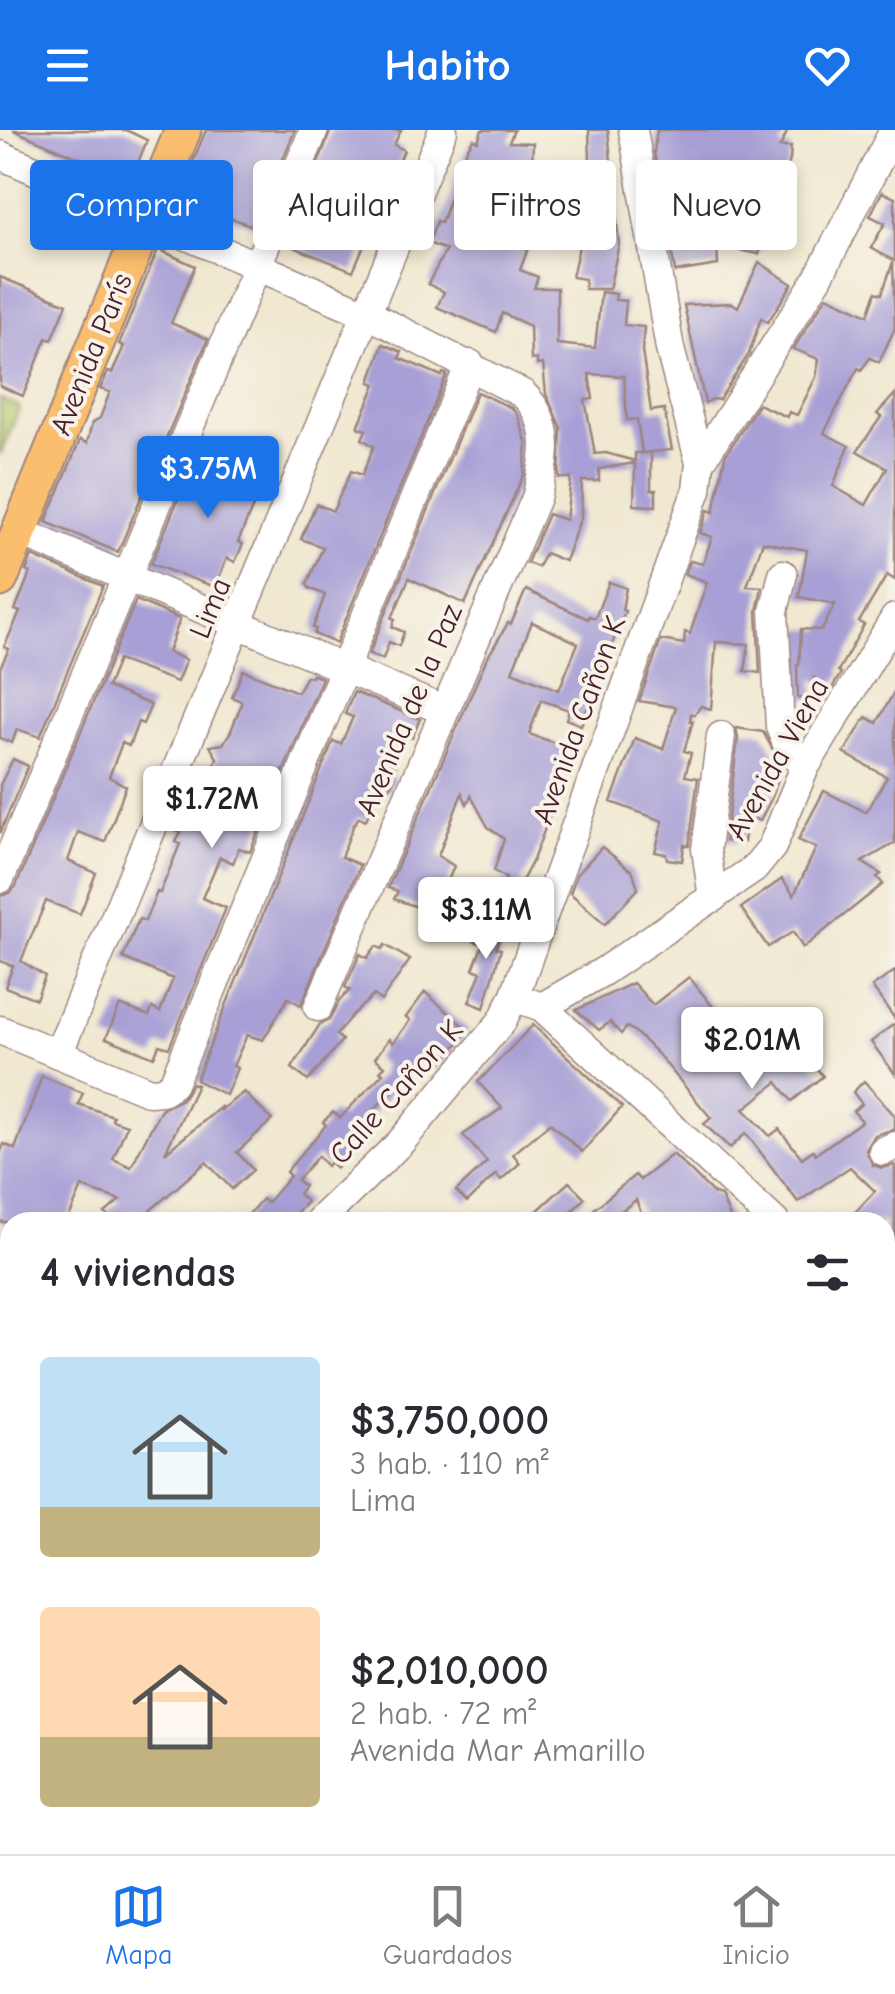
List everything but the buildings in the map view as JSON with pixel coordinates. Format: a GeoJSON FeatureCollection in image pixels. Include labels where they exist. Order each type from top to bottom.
{"type":"FeatureCollection","features":[{"type":"Feature","properties":{"kind":"main road","name":"Avenida París"},"geometry":{"type":"LineString","coordinates":[[171,160],[183,130]]}},
{"type":"Feature","properties":{"kind":"main road","name":"Avenida París"},"geometry":{"type":"LineString","coordinates":[[0,579],[134,250]]}},
{"type":"Feature","properties":{"kind":"street"},"geometry":{"type":"LineString","coordinates":[[0,879],[314,130]]}},
{"type":"Feature","properties":{"kind":"street","name":"Lima"},"geometry":{"type":"LineString","coordinates":[[58,1054],[443,130]]}},
{"type":"Feature","properties":{"kind":"street"},"geometry":{"type":"LineString","coordinates":[[633,130],[670,349],[700,463]]}},
{"type":"Feature","properties":{"kind":"street"},"geometry":{"type":"LineString","coordinates":[[700,463],[818,278],[894,130]]}},
{"type":"Feature","properties":{"kind":"street"},"geometry":{"type":"LineString","coordinates":[[0,155],[30,168]]}},
{"type":"Feature","properties":{"kind":"street"},"geometry":{"type":"LineString","coordinates":[[0,1030],[150,1092],[173,1084],[470,364],[222,250]]}},
{"type":"Feature","properties":{"kind":"street","name":"Avenida de la Paz"},"geometry":{"type":"LineString","coordinates":[[318,1007],[536,498],[544,467],[546,435],[536,406],[523,394],[470,364]]}},
{"type":"Feature","properties":{"kind":"street","name":"Avenida Cañon K"},"geometry":{"type":"LineString","coordinates":[[514,998],[674,559],[697,490],[700,463]]}},
{"type":"Feature","properties":{"kind":"street"},"geometry":{"type":"LineString","coordinates":[[19,532],[443,710]]}},
{"type":"Feature","properties":{"kind":"street"},"geometry":{"type":"LineString","coordinates":[[783,574],[774,610],[780,728],[805,767]]}},
{"type":"Feature","properties":{"kind":"street","name":"Avenida Viena"},"geometry":{"type":"LineString","coordinates":[[542,1007],[604,971],[754,869],[772,847],[805,767],[895,618]]}},
{"type":"Feature","properties":{"kind":"street"},"geometry":{"type":"LineString","coordinates":[[713,898],[706,850],[722,736]]}},
{"type":"Feature","properties":{"kind":"street"},"geometry":{"type":"LineString","coordinates":[[514,998],[542,1007],[764,1212]]}},
{"type":"Feature","properties":{"kind":"street","name":"Calle Cañon K"},"geometry":{"type":"LineString","coordinates":[[328,1212],[400,1143],[502,1022],[514,998]]}},
{"type":"Feature","properties":{"kind":"green space"},"geometry":{"type":"Polygon","coordinates":[[[0,399],[20,407],[0,455],[0,399]]]}}]}
